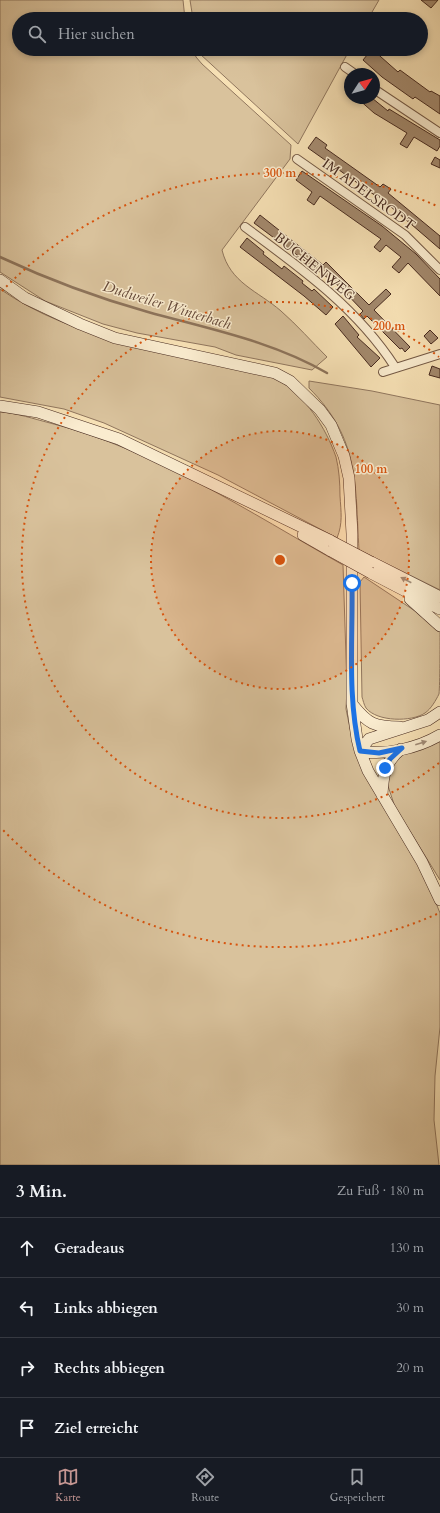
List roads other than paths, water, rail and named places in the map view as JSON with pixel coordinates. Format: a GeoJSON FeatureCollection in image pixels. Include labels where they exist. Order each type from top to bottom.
{"type":"FeatureCollection","features":[{"type":"Feature","properties":{"kind":"main road"},"geometry":{"type":"LineString","coordinates":[[0,280],[25,298],[80,324],[115,338],[275,373],[290,381],[320,410],[338,440],[349,478],[352,555],[352,703],[360,751],[382,796],[422,862],[440,900]]}},
{"type":"Feature","properties":{"kind":"main road"},"geometry":{"type":"LineString","coordinates":[[0,406],[38,412],[94,430],[154,455],[208,481],[371,568],[440,597]]}},
{"type":"Feature","properties":{"kind":"main road"},"geometry":{"type":"LineString","coordinates":[[371,568],[387,582],[419,605],[440,626]]}},
{"type":"Feature","properties":{"kind":"main road"},"geometry":{"type":"LineString","coordinates":[[387,582],[440,609]]}},
{"type":"Feature","properties":{"kind":"main road"},"geometry":{"type":"LineString","coordinates":[[352,703],[364,718],[372,724],[392,727],[407,726]]}},
{"type":"Feature","properties":{"kind":"main road"},"geometry":{"type":"LineString","coordinates":[[360,751],[369,739],[428,720],[440,712]]}},
{"type":"Feature","properties":{"kind":"main road"},"geometry":{"type":"LineString","coordinates":[[360,751],[379,753],[428,741],[440,734]]}},
{"type":"Feature","properties":{"kind":"main road"},"geometry":{"type":"LineString","coordinates":[[382,796],[383,774],[385,768],[390,759],[402,748]]}},
{"type":"Feature","properties":{"kind":"street"},"geometry":{"type":"LineString","coordinates":[[380,93],[440,133]]}},
{"type":"Feature","properties":{"kind":"street","name":"IM ADELSRODT"},"geometry":{"type":"LineString","coordinates":[[297,159],[405,235],[440,270]]}},
{"type":"Feature","properties":{"kind":"street","name":"BUCHENWEG"},"geometry":{"type":"LineString","coordinates":[[245,227],[328,290],[374,337],[395,367]]}},
{"type":"Feature","properties":{"kind":"street"},"geometry":{"type":"LineString","coordinates":[[383,372],[439,353]]}},
{"type":"Feature","properties":{"kind":"waterway","name":"Dudweiler Winterbach"},"geometry":{"type":"LineString","coordinates":[[0,257],[54,280],[110,301],[217,330],[262,344],[284,352],[327,373]]}}]}
